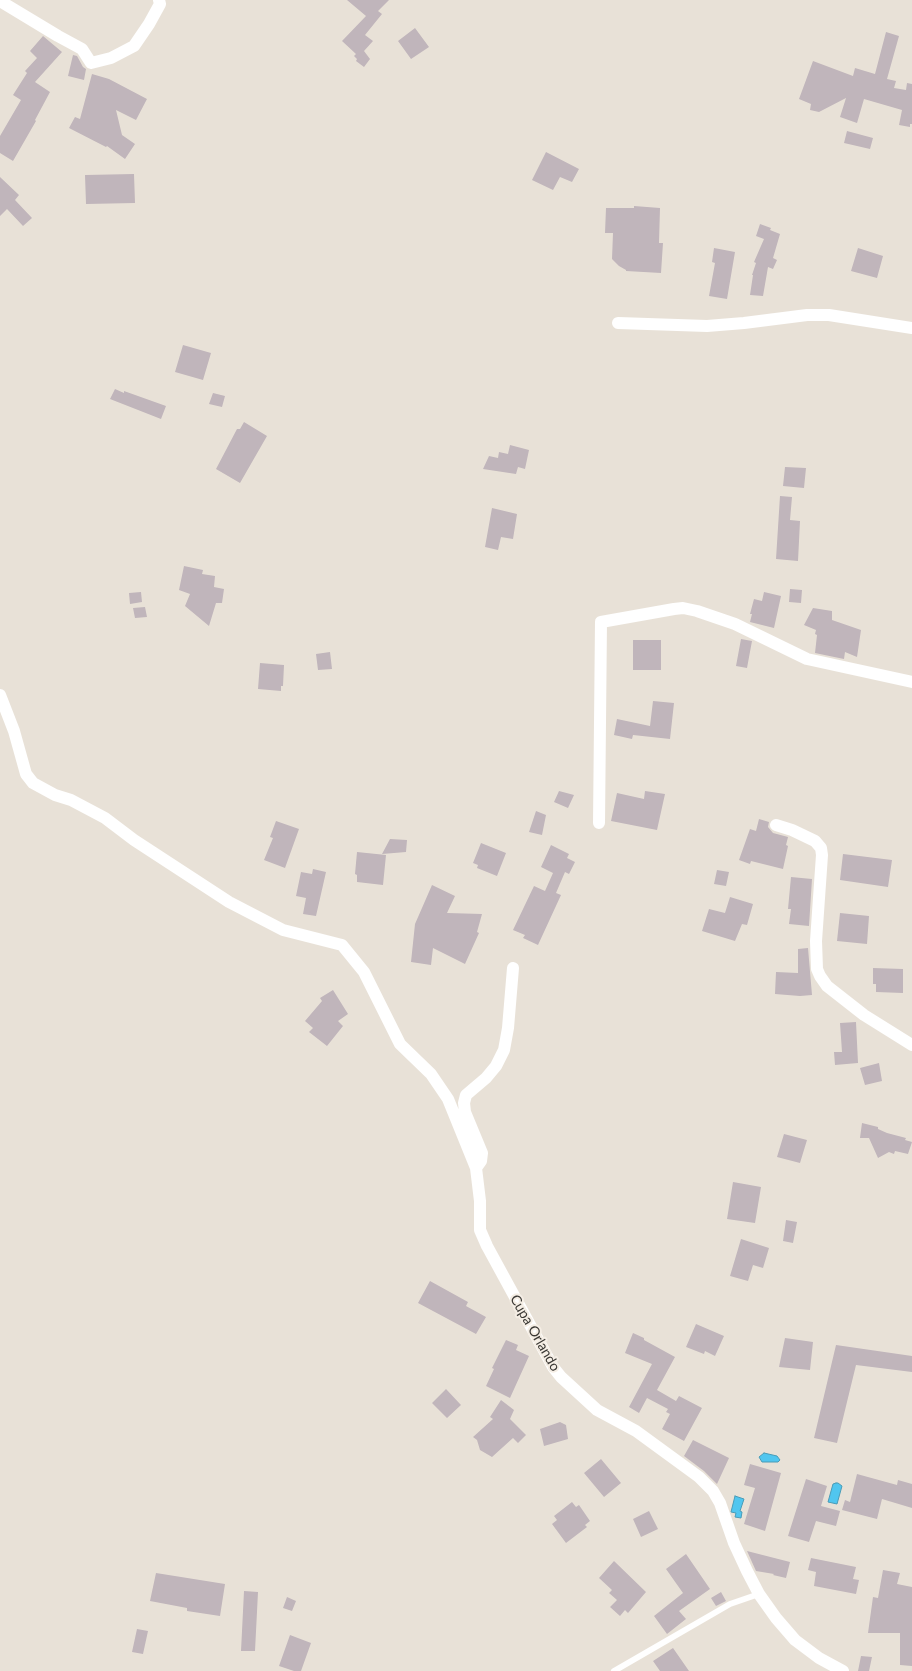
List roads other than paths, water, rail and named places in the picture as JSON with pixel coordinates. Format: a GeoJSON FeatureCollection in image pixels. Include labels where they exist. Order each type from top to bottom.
{"type":"FeatureCollection","features":[{"type":"Feature","properties":{"kind":"street"},"geometry":{"type":"LineString","coordinates":[[0,1],[82,49],[91,63],[111,58],[134,46],[160,4],[159,0]]}},
{"type":"Feature","properties":{"kind":"street"},"geometry":{"type":"LineString","coordinates":[[618,323],[708,326],[807,315],[829,315],[912,328]]}},
{"type":"Feature","properties":{"kind":"street"},"geometry":{"type":"LineString","coordinates":[[599,823],[601,622],[683,608],[735,624],[807,659],[912,682]]}},
{"type":"Feature","properties":{"kind":"street","name":"Cupa Orlando"},"geometry":{"type":"LineString","coordinates":[[0,695],[14,731],[26,774],[33,783],[105,818],[134,840],[229,902],[283,930],[342,946],[364,972],[400,1044],[431,1074],[448,1099],[476,1168],[480,1201],[480,1230],[553,1367],[561,1377],[597,1410],[636,1431],[699,1477],[714,1491],[734,1543],[759,1594],[776,1618],[795,1640],[819,1658],[843,1671]]}},
{"type":"Feature","properties":{"kind":"street"},"geometry":{"type":"LineString","coordinates":[[776,825],[815,841],[821,848],[816,941],[817,969],[820,976],[827,986],[864,1015],[912,1045]]}},
{"type":"Feature","properties":{"kind":"street"},"geometry":{"type":"LineString","coordinates":[[476,1168],[481,1161],[482,1153],[464,1103],[466,1095],[486,1078],[496,1066],[504,1050],[508,1028],[513,968]]}},
{"type":"Feature","properties":{"kind":"lane"},"geometry":{"type":"LineString","coordinates":[[614,1671],[730,1604],[759,1594]]}},
{"type":"Feature","properties":{"kind":"water"},"geometry":{"type":"Polygon","coordinates":[[[764,1453],[777,1456],[780,1460],[778,1462],[762,1462],[759,1457],[764,1453]]]}},
{"type":"Feature","properties":{"kind":"water"},"geometry":{"type":"Polygon","coordinates":[[[836,1483],[842,1486],[837,1504],[828,1502],[833,1484],[836,1483]]]}},
{"type":"Feature","properties":{"kind":"water"},"geometry":{"type":"Polygon","coordinates":[[[735,1496],[744,1499],[740,1511],[742,1512],[741,1518],[735,1517],[736,1513],[731,1512],[735,1496]]]}}]}
